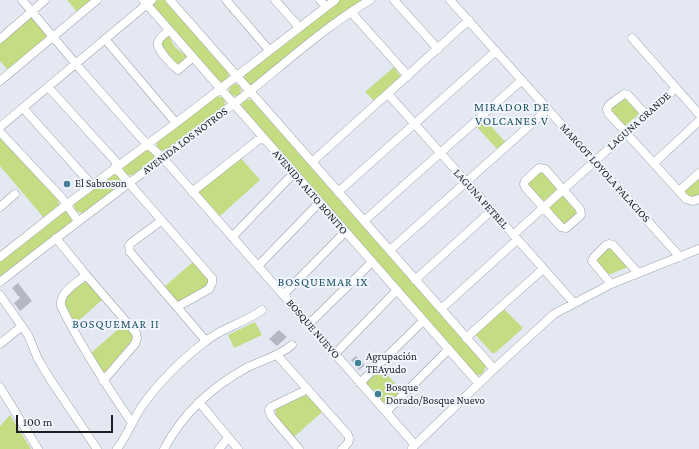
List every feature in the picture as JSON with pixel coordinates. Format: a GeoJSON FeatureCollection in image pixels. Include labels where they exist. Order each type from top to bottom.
{"type":"FeatureCollection","features":[{"type":"Feature","properties":{"kind":"street","name":"BOSQUE NUEVO"},"geometry":{"type":"LineString","coordinates":[[22,0],[75,63],[148,144],[163,158],[309,324],[386,412],[414,447]]}},
{"type":"Feature","properties":{"kind":"street"},"geometry":{"type":"LineString","coordinates":[[0,39],[45,0]]}},
{"type":"Feature","properties":{"kind":"street"},"geometry":{"type":"LineString","coordinates":[[0,81],[97,0]]}},
{"type":"Feature","properties":{"kind":"street","name":"AVENIDA ALTO BONITO"},"geometry":{"type":"LineString","coordinates":[[170,0],[494,369]]}},
{"type":"Feature","properties":{"kind":"street"},"geometry":{"type":"LineString","coordinates":[[226,0],[269,50]]}},
{"type":"Feature","properties":{"kind":"street"},"geometry":{"type":"LineString","coordinates":[[275,0],[298,27]]}},
{"type":"Feature","properties":{"kind":"street"},"geometry":{"type":"LineString","coordinates":[[320,0],[326,7]]}},
{"type":"Feature","properties":{"kind":"street","name":"AVENIDA LOS NOTROS"},"geometry":{"type":"LineString","coordinates":[[0,257],[335,0]]}},
{"type":"Feature","properties":{"kind":"street","name":"AVENIDA LOS NOTROS"},"geometry":{"type":"LineString","coordinates":[[0,282],[78,221],[250,92],[351,12],[370,0]]}},
{"type":"Feature","properties":{"kind":"street"},"geometry":{"type":"LineString","coordinates":[[394,0],[438,49]]}},
{"type":"Feature","properties":{"kind":"street","name":"MARGOT LOYOLA PALACIOS"},"geometry":{"type":"LineString","coordinates":[[450,0],[680,257]]}},
{"type":"Feature","properties":{"kind":"street"},"geometry":{"type":"LineString","coordinates":[[0,127],[105,39],[147,1]]}},
{"type":"Feature","properties":{"kind":"street","name":"AVENIDA ALTO BONITO"},"geometry":{"type":"LineString","coordinates":[[147,1],[169,30],[233,104],[479,384]]}},
{"type":"Feature","properties":{"kind":"street"},"geometry":{"type":"LineString","coordinates":[[351,12],[408,76]]}},
{"type":"Feature","properties":{"kind":"street"},"geometry":{"type":"LineString","coordinates":[[312,162],[469,20]]}},
{"type":"Feature","properties":{"kind":"street"},"geometry":{"type":"LineString","coordinates":[[169,30],[158,40],[157,45],[159,49],[178,70],[193,57]]}},
{"type":"Feature","properties":{"kind":"street"},"geometry":{"type":"LineString","coordinates":[[632,38],[699,114]]}},
{"type":"Feature","properties":{"kind":"street"},"geometry":{"type":"LineString","coordinates":[[105,39],[176,123]]}},
{"type":"Feature","properties":{"kind":"street"},"geometry":{"type":"LineString","coordinates":[[338,192],[496,51]]}},
{"type":"Feature","properties":{"kind":"street"},"geometry":{"type":"LineString","coordinates":[[364,221],[522,80]]}},
{"type":"Feature","properties":{"kind":"street"},"geometry":{"type":"LineString","coordinates":[[48,86],[117,166],[129,183],[161,221],[210,276],[212,285],[209,289],[177,307]]}},
{"type":"Feature","properties":{"kind":"street","name":"LAGUNA GRANDE"},"geometry":{"type":"LineString","coordinates":[[441,309],[515,237],[543,207],[676,88]]}},
{"type":"Feature","properties":{"kind":"street","name":"LAGUNA PETREL"},"geometry":{"type":"LineString","coordinates":[[388,94],[574,303]]}},
{"type":"Feature","properties":{"kind":"street"},"geometry":{"type":"LineString","coordinates":[[646,115],[628,95],[624,94],[609,105],[607,109],[608,113],[688,200],[693,201],[699,199]]}},
{"type":"Feature","properties":{"kind":"street"},"geometry":{"type":"LineString","coordinates":[[23,108],[92,185]]}},
{"type":"Feature","properties":{"kind":"street"},"geometry":{"type":"LineString","coordinates":[[390,250],[548,109]]}},
{"type":"Feature","properties":{"kind":"street"},"geometry":{"type":"LineString","coordinates":[[654,163],[699,121]]}},
{"type":"Feature","properties":{"kind":"street"},"geometry":{"type":"LineString","coordinates":[[0,132],[54,190],[78,221]]}},
{"type":"Feature","properties":{"kind":"street"},"geometry":{"type":"LineString","coordinates":[[192,192],[262,137]]}},
{"type":"Feature","properties":{"kind":"street"},"geometry":{"type":"LineString","coordinates":[[539,168],[545,169],[563,189],[582,211],[581,215],[566,228],[561,227],[524,184],[525,181],[539,168]]}},
{"type":"Feature","properties":{"kind":"street"},"geometry":{"type":"LineString","coordinates":[[679,191],[699,173]]}},
{"type":"Feature","properties":{"kind":"street"},"geometry":{"type":"LineString","coordinates":[[232,237],[294,174]]}},
{"type":"Feature","properties":{"kind":"street"},"geometry":{"type":"LineString","coordinates":[[0,206],[15,194]]}},
{"type":"Feature","properties":{"kind":"street"},"geometry":{"type":"LineString","coordinates":[[258,266],[319,203]]}},
{"type":"Feature","properties":{"kind":"street"},"geometry":{"type":"LineString","coordinates":[[415,280],[491,211]]}},
{"type":"Feature","properties":{"kind":"street"},"geometry":{"type":"LineString","coordinates":[[161,221],[131,243],[129,250],[206,341]]}},
{"type":"Feature","properties":{"kind":"street"},"geometry":{"type":"LineString","coordinates":[[283,295],[346,232]]}},
{"type":"Feature","properties":{"kind":"street"},"geometry":{"type":"LineString","coordinates":[[56,238],[134,330],[136,335],[135,344],[103,381]]}},
{"type":"Feature","properties":{"kind":"street"},"geometry":{"type":"LineString","coordinates":[[611,284],[592,261],[606,245],[609,244],[613,246],[638,273]]}},
{"type":"Feature","properties":{"kind":"street"},"geometry":{"type":"LineString","coordinates":[[414,447],[551,316],[611,284],[699,249]]}},
{"type":"Feature","properties":{"kind":"street"},"geometry":{"type":"LineString","coordinates":[[309,324],[372,262]]}},
{"type":"Feature","properties":{"kind":"street"},"geometry":{"type":"LineString","coordinates":[[466,338],[543,269]]}},
{"type":"Feature","properties":{"kind":"street"},"geometry":{"type":"LineString","coordinates":[[86,275],[62,295],[60,304],[103,381],[132,423]]}},
{"type":"Feature","properties":{"kind":"street"},"geometry":{"type":"LineString","coordinates":[[335,354],[397,290]]}},
{"type":"Feature","properties":{"kind":"street"},"geometry":{"type":"LineString","coordinates":[[0,295],[22,326],[50,379],[97,449]]}},
{"type":"Feature","properties":{"kind":"street"},"geometry":{"type":"LineString","coordinates":[[117,449],[146,400],[175,368],[206,341],[223,330],[253,316],[262,310]]}},
{"type":"Feature","properties":{"kind":"street"},"geometry":{"type":"LineString","coordinates":[[360,383],[423,321]]}},
{"type":"Feature","properties":{"kind":"street"},"geometry":{"type":"LineString","coordinates":[[0,344],[22,326]]}},
{"type":"Feature","properties":{"kind":"street"},"geometry":{"type":"LineString","coordinates":[[164,449],[179,425],[199,402],[235,375],[252,365],[277,355],[292,345]]}},
{"type":"Feature","properties":{"kind":"street"},"geometry":{"type":"LineString","coordinates":[[386,412],[448,349]]}},
{"type":"Feature","properties":{"kind":"street"},"geometry":{"type":"LineString","coordinates":[[277,355],[348,435],[348,443],[342,449]]}},
{"type":"Feature","properties":{"kind":"street"},"geometry":{"type":"LineString","coordinates":[[0,387],[38,449]]}},
{"type":"Feature","properties":{"kind":"street"},"geometry":{"type":"LineString","coordinates":[[299,449],[271,416],[269,410],[271,407],[308,390]]}},
{"type":"Feature","properties":{"kind":"street"},"geometry":{"type":"LineString","coordinates":[[199,402],[238,449]]}},
{"type":"Feature","properties":{"kind":"street"},"geometry":{"type":"LineString","coordinates":[[219,449],[228,438]]}},
{"type":"Feature","properties":{"kind":"green space"},"geometry":{"type":"Polygon","coordinates":[[[67,0],[94,0],[78,13],[67,0]]]}},
{"type":"Feature","properties":{"kind":"green space"},"geometry":{"type":"Polygon","coordinates":[[[156,0],[165,0],[228,72],[229,78],[221,83],[153,7],[153,3],[156,0]]]}},
{"type":"Feature","properties":{"kind":"green space"},"geometry":{"type":"Polygon","coordinates":[[[339,0],[363,0],[355,4],[254,84],[250,85],[244,78],[245,75],[339,0]]]}},
{"type":"Feature","properties":{"kind":"green space"},"geometry":{"type":"Polygon","coordinates":[[[32,17],[48,36],[9,71],[0,61],[0,41],[28,18],[32,17]]]}},
{"type":"Feature","properties":{"kind":"green space"},"geometry":{"type":"Polygon","coordinates":[[[168,34],[176,48],[189,57],[177,68],[159,42],[168,34]]]}},
{"type":"Feature","properties":{"kind":"green space"},"geometry":{"type":"Polygon","coordinates":[[[394,67],[401,77],[374,101],[365,92],[394,67]]]}},
{"type":"Feature","properties":{"kind":"green space"},"geometry":{"type":"Polygon","coordinates":[[[237,84],[240,85],[240,95],[233,96],[230,95],[229,88],[230,85],[237,84]]]}},
{"type":"Feature","properties":{"kind":"green space"},"geometry":{"type":"Polygon","coordinates":[[[217,96],[224,99],[224,107],[167,150],[163,151],[157,148],[157,142],[217,96]]]}},
{"type":"Feature","properties":{"kind":"green space"},"geometry":{"type":"Polygon","coordinates":[[[625,96],[640,113],[625,126],[610,112],[610,108],[625,96]]]}},
{"type":"Feature","properties":{"kind":"green space"},"geometry":{"type":"Polygon","coordinates":[[[247,99],[252,100],[486,366],[483,373],[476,375],[241,108],[242,103],[247,99]]]}},
{"type":"Feature","properties":{"kind":"green space"},"geometry":{"type":"Polygon","coordinates":[[[483,117],[506,143],[498,150],[474,124],[483,117]]]}},
{"type":"Feature","properties":{"kind":"green space"},"geometry":{"type":"Polygon","coordinates":[[[0,138],[58,199],[59,205],[44,218],[0,166],[0,138]]]}},
{"type":"Feature","properties":{"kind":"green space"},"geometry":{"type":"Polygon","coordinates":[[[149,149],[154,155],[154,159],[133,175],[127,175],[123,170],[124,166],[149,149]]]}},
{"type":"Feature","properties":{"kind":"green space"},"geometry":{"type":"Polygon","coordinates":[[[240,157],[260,180],[220,216],[198,192],[198,189],[240,157]]]}},
{"type":"Feature","properties":{"kind":"green space"},"geometry":{"type":"Polygon","coordinates":[[[541,170],[557,185],[556,190],[544,201],[540,200],[526,183],[541,170]]]}},
{"type":"Feature","properties":{"kind":"green space"},"geometry":{"type":"Polygon","coordinates":[[[113,174],[117,175],[122,181],[120,186],[83,213],[76,210],[74,204],[113,174]]]}},
{"type":"Feature","properties":{"kind":"green space"},"geometry":{"type":"Polygon","coordinates":[[[699,176],[699,195],[690,197],[684,189],[699,176]]]}},
{"type":"Feature","properties":{"kind":"green space"},"geometry":{"type":"Polygon","coordinates":[[[562,195],[566,196],[580,212],[565,226],[549,211],[549,206],[562,195]]]}},
{"type":"Feature","properties":{"kind":"green space"},"geometry":{"type":"Polygon","coordinates":[[[67,211],[72,219],[71,222],[0,277],[0,261],[63,212],[67,211]]]}},
{"type":"Feature","properties":{"kind":"green space"},"geometry":{"type":"Polygon","coordinates":[[[609,246],[628,267],[608,275],[595,262],[609,246]]]}},
{"type":"Feature","properties":{"kind":"green space"},"geometry":{"type":"Polygon","coordinates":[[[193,262],[208,279],[208,285],[177,302],[164,287],[193,262]]]}},
{"type":"Feature","properties":{"kind":"green space"},"geometry":{"type":"Polygon","coordinates":[[[84,282],[88,283],[103,299],[75,324],[64,302],[66,296],[84,282]]]}},
{"type":"Feature","properties":{"kind":"green space"},"geometry":{"type":"Polygon","coordinates":[[[503,308],[523,328],[495,353],[492,353],[474,333],[503,308]]]}},
{"type":"Feature","properties":{"kind":"green space"},"geometry":{"type":"Polygon","coordinates":[[[255,322],[262,335],[234,348],[228,335],[255,322]]]}},
{"type":"Feature","properties":{"kind":"green space"},"geometry":{"type":"Polygon","coordinates":[[[124,324],[134,337],[106,371],[103,372],[91,353],[124,324]]]}},
{"type":"Feature","properties":{"kind":"green space"},"geometry":{"type":"Polygon","coordinates":[[[379,366],[403,392],[387,408],[364,382],[379,366]]]}},
{"type":"Feature","properties":{"kind":"green space"},"geometry":{"type":"Polygon","coordinates":[[[306,395],[323,411],[294,437],[279,420],[276,408],[306,395]]]}},
{"type":"Feature","properties":{"kind":"green space"},"geometry":{"type":"Polygon","coordinates":[[[10,415],[31,449],[0,449],[0,426],[10,415]]]}},
{"type":"Feature","properties":{"kind":"building"},"geometry":{"type":"Polygon","coordinates":[[[18,283],[32,301],[20,311],[14,303],[20,298],[12,288],[18,283]]]}},
{"type":"Feature","properties":{"kind":"building"},"geometry":{"type":"Polygon","coordinates":[[[279,330],[287,337],[277,346],[269,339],[279,330]]]}},
{"type":"Feature","properties":{"kind":"building","name":"Agrupación TEAyudo"},"geometry":{"type":"Polygon","coordinates":[[[356,356],[365,365],[359,370],[351,360],[356,356]]]}},
{"type":"Feature","properties":{"kind":"place","name":"El Sabroson"},"geometry":{"type":"Point","coordinates":[67,184]}},
{"type":"Feature","properties":{"kind":"place","name":"Agrupación TEAyudo"},"geometry":{"type":"Point","coordinates":[358,363]}},
{"type":"Feature","properties":{"kind":"place","name":"Bosque Dorado/Bosque Nuevo"},"geometry":{"type":"Point","coordinates":[378,394]}},
{"type":"Feature","properties":{"kind":"district","name":"MIRADOR DE VOLCANES V"},"geometry":{"type":"Point","coordinates":[512,114]}},
{"type":"Feature","properties":{"kind":"district","name":"BOSQUEMAR IX"},"geometry":{"type":"Point","coordinates":[323,282]}},
{"type":"Feature","properties":{"kind":"district","name":"BOSQUEMAR II"},"geometry":{"type":"Point","coordinates":[116,324]}}]}
